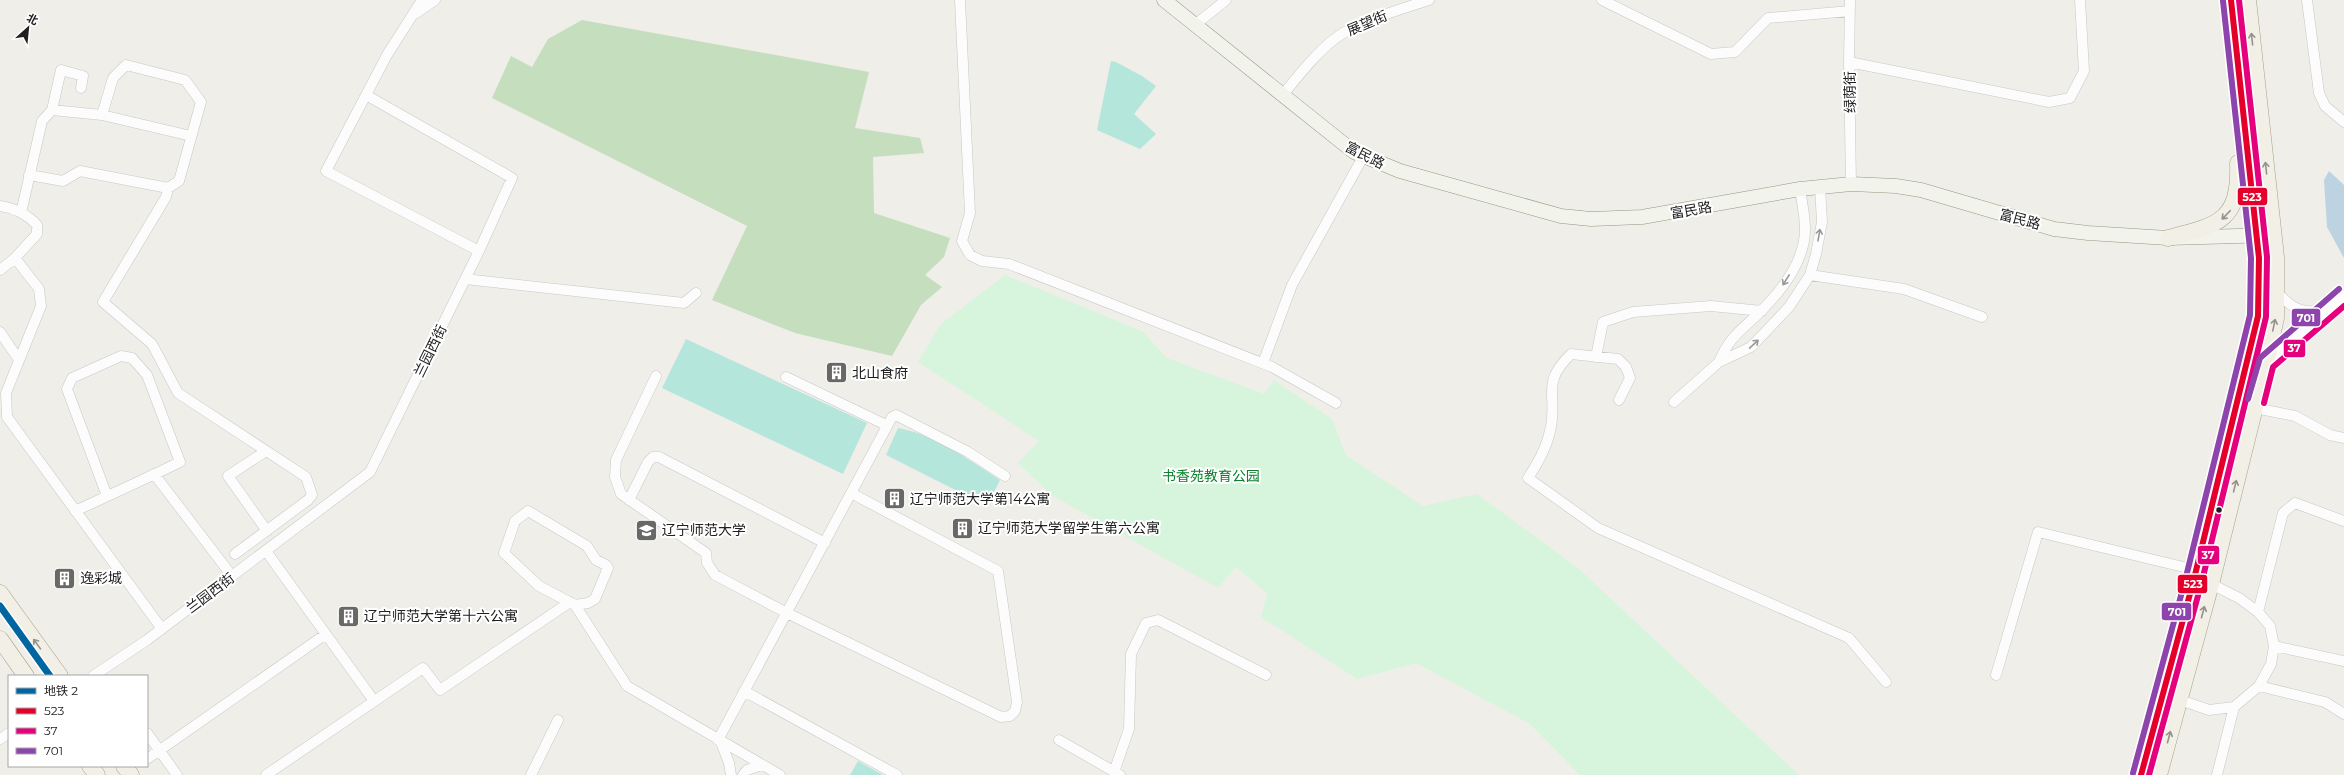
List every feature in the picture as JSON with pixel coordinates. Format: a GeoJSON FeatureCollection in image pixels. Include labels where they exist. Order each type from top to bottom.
{"type":"FeatureCollection","features":[{"type":"Feature","properties":{"kind":"main road"},"geometry":{"type":"LineString","coordinates":[[2141,775],[2196,570],[2249,360],[2258,316],[2259,258],[2230,0]]}},
{"type":"Feature","properties":{"kind":"main road"},"geometry":{"type":"LineString","coordinates":[[2159,775],[2211,584],[2276,318],[2273,235],[2248,0]]}},
{"type":"Feature","properties":{"kind":"main road"},"geometry":{"type":"LineString","coordinates":[[2168,238],[2197,231],[2218,223],[2233,207],[2239,187],[2238,148],[2242,110]]}},
{"type":"Feature","properties":{"kind":"main road"},"geometry":{"type":"LineString","coordinates":[[0,593],[59,675]]}},
{"type":"Feature","properties":{"kind":"main road"},"geometry":{"type":"LineString","coordinates":[[0,639],[25,675]]}},
{"type":"Feature","properties":{"kind":"main road"},"geometry":{"type":"LineString","coordinates":[[91,767],[97,775]]}},
{"type":"Feature","properties":{"kind":"street"},"geometry":{"type":"LineString","coordinates":[[422,0],[387,55],[326,171],[479,251]]}},
{"type":"Feature","properties":{"kind":"street"},"geometry":{"type":"LineString","coordinates":[[414,14],[435,0]]}},
{"type":"Feature","properties":{"kind":"street"},"geometry":{"type":"LineString","coordinates":[[960,0],[970,213],[962,241],[970,255],[982,261],[1009,264],[1263,363],[1336,403]]}},
{"type":"Feature","properties":{"kind":"street","name":"富民路"},"geometry":{"type":"LineString","coordinates":[[1164,0],[1196,24],[1346,147],[1363,157],[1400,172],[1562,216],[1591,219],[1666,214],[1800,189],[1851,184],[1896,186],[1921,190],[2054,228],[2168,238],[2273,235]]}},
{"type":"Feature","properties":{"kind":"street"},"geometry":{"type":"LineString","coordinates":[[1196,24],[1226,0]]}},
{"type":"Feature","properties":{"kind":"street","name":"展望街"},"geometry":{"type":"LineString","coordinates":[[1282,96],[1312,60],[1344,32],[1399,9],[1429,0]]}},
{"type":"Feature","properties":{"kind":"street"},"geometry":{"type":"LineString","coordinates":[[1602,0],[1711,54],[1735,52],[1768,18],[1850,11]]}},
{"type":"Feature","properties":{"kind":"street","name":"绿荫街"},"geometry":{"type":"LineString","coordinates":[[1850,0],[1849,62],[1851,184]]}},
{"type":"Feature","properties":{"kind":"street"},"geometry":{"type":"LineString","coordinates":[[1849,62],[2049,102],[2070,98],[2084,71],[2080,0]]}},
{"type":"Feature","properties":{"kind":"street"},"geometry":{"type":"LineString","coordinates":[[2307,0],[2319,93],[2325,106],[2344,122]]}},
{"type":"Feature","properties":{"kind":"street"},"geometry":{"type":"LineString","coordinates":[[29,175],[63,181],[80,171],[168,188],[179,181],[201,102],[185,80],[126,65],[113,78],[102,115]]}},
{"type":"Feature","properties":{"kind":"street"},"geometry":{"type":"LineString","coordinates":[[21,213],[42,120],[52,110],[61,70],[83,76],[81,88]]}},
{"type":"Feature","properties":{"kind":"street","name":"兰园西街"},"geometry":{"type":"LineString","coordinates":[[104,673],[370,472],[479,251],[512,178],[366,95]]}},
{"type":"Feature","properties":{"kind":"street"},"geometry":{"type":"LineString","coordinates":[[52,110],[102,115],[191,136]]}},
{"type":"Feature","properties":{"kind":"street"},"geometry":{"type":"LineString","coordinates":[[1263,363],[1292,285],[1363,157]]}},
{"type":"Feature","properties":{"kind":"street"},"geometry":{"type":"LineString","coordinates":[[1674,402],[1720,362],[1751,348],[1789,307],[1810,275],[1816,254],[1822,222],[1820,187]]}},
{"type":"Feature","properties":{"kind":"street"},"geometry":{"type":"LineString","coordinates":[[168,188],[166,197],[103,302],[152,344],[178,393],[306,477],[312,495],[308,500],[235,554]]}},
{"type":"Feature","properties":{"kind":"street"},"geometry":{"type":"LineString","coordinates":[[1720,362],[1727,343],[1776,297],[1796,265],[1802,251],[1805,229],[1800,189]]}},
{"type":"Feature","properties":{"kind":"street"},"geometry":{"type":"LineString","coordinates":[[0,206],[31,218],[37,225],[37,234],[15,258],[0,270]]}},
{"type":"Feature","properties":{"kind":"street"},"geometry":{"type":"LineString","coordinates":[[15,258],[39,289],[41,306],[6,392],[7,416],[162,629]]}},
{"type":"Feature","properties":{"kind":"street"},"geometry":{"type":"LineString","coordinates":[[1810,275],[1904,289],[1982,317]]}},
{"type":"Feature","properties":{"kind":"street"},"geometry":{"type":"LineString","coordinates":[[465,279],[684,303],[696,293]]}},
{"type":"Feature","properties":{"kind":"street"},"geometry":{"type":"LineString","coordinates":[[2276,291],[2289,305],[2306,312],[2326,311]]}},
{"type":"Feature","properties":{"kind":"street"},"geometry":{"type":"LineString","coordinates":[[2266,363],[2344,295]]}},
{"type":"Feature","properties":{"kind":"street"},"geometry":{"type":"LineString","coordinates":[[1596,357],[1603,322],[1633,312],[1711,306],[1762,310]]}},
{"type":"Feature","properties":{"kind":"street"},"geometry":{"type":"LineString","coordinates":[[0,332],[19,360]]}},
{"type":"Feature","properties":{"kind":"street"},"geometry":{"type":"LineString","coordinates":[[1619,400],[1630,378],[1626,367],[1618,359],[1571,354],[1559,365],[1552,380],[1551,426],[1543,455],[1528,478],[1598,528],[1849,638],[1886,682]]}},
{"type":"Feature","properties":{"kind":"street"},"geometry":{"type":"LineString","coordinates":[[75,511],[180,462],[147,375],[132,358],[121,356],[72,378],[67,389],[107,496]]}},
{"type":"Feature","properties":{"kind":"street"},"geometry":{"type":"LineString","coordinates":[[656,376],[616,460],[615,477],[621,494],[706,553],[707,563],[715,575],[787,613],[1001,717],[1010,716],[1015,711],[1018,702],[998,571],[851,493]]}},
{"type":"Feature","properties":{"kind":"street"},"geometry":{"type":"LineString","coordinates":[[786,377],[886,425]]}},
{"type":"Feature","properties":{"kind":"street"},"geometry":{"type":"LineString","coordinates":[[2255,408],[2295,416],[2330,435],[2344,438]]}},
{"type":"Feature","properties":{"kind":"street"},"geometry":{"type":"LineString","coordinates":[[731,775],[729,763],[720,741],[744,691],[825,543],[886,425],[892,417],[896,415],[968,452],[1005,476]]}},
{"type":"Feature","properties":{"kind":"street"},"geometry":{"type":"LineString","coordinates":[[266,451],[228,476],[267,531]]}},
{"type":"Feature","properties":{"kind":"street"},"geometry":{"type":"LineString","coordinates":[[629,500],[648,462],[653,457],[659,457],[825,543]]}},
{"type":"Feature","properties":{"kind":"street"},"geometry":{"type":"LineString","coordinates":[[154,474],[232,576]]}},
{"type":"Feature","properties":{"kind":"street"},"geometry":{"type":"LineString","coordinates":[[2258,612],[2283,513],[2295,504],[2344,520]]}},
{"type":"Feature","properties":{"kind":"street"},"geometry":{"type":"LineString","coordinates":[[266,775],[423,668],[440,690],[573,604],[588,603],[594,599],[608,568],[606,565],[596,560],[587,546],[528,511],[515,521],[504,553],[539,586],[573,604],[627,686],[780,775]]}},
{"type":"Feature","properties":{"kind":"street"},"geometry":{"type":"LineString","coordinates":[[1996,675],[2038,532],[2196,570]]}},
{"type":"Feature","properties":{"kind":"street"},"geometry":{"type":"LineString","coordinates":[[266,551],[374,701]]}},
{"type":"Feature","properties":{"kind":"street"},"geometry":{"type":"LineString","coordinates":[[2180,700],[2209,710],[2234,707],[2259,686],[2271,664],[2274,646],[2270,626],[2258,612],[2239,598],[2211,584]]}},
{"type":"Feature","properties":{"kind":"street"},"geometry":{"type":"LineString","coordinates":[[1059,740],[1117,773],[1129,729],[1131,654],[1146,623],[1158,620],[1266,675]]}},
{"type":"Feature","properties":{"kind":"street"},"geometry":{"type":"LineString","coordinates":[[148,758],[326,634]]}},
{"type":"Feature","properties":{"kind":"street"},"geometry":{"type":"LineString","coordinates":[[2274,646],[2344,662]]}},
{"type":"Feature","properties":{"kind":"street"},"geometry":{"type":"LineString","coordinates":[[2259,686],[2325,702],[2344,714]]}},
{"type":"Feature","properties":{"kind":"street"},"geometry":{"type":"LineString","coordinates":[[744,691],[897,775]]}},
{"type":"Feature","properties":{"kind":"street"},"geometry":{"type":"LineString","coordinates":[[2217,775],[2234,707]]}},
{"type":"Feature","properties":{"kind":"street"},"geometry":{"type":"LineString","coordinates":[[531,775],[558,720]]}},
{"type":"Feature","properties":{"kind":"street"},"geometry":{"type":"LineString","coordinates":[[148,734],[177,775]]}},
{"type":"Feature","properties":{"kind":"street"},"geometry":{"type":"LineString","coordinates":[[743,775],[747,770],[762,765]]}},
{"type":"Feature","properties":{"kind":"green space"},"geometry":{"type":"Polygon","coordinates":[[[582,20],[869,72],[855,128],[920,138],[924,153],[873,157],[874,213],[950,238],[944,257],[925,275],[942,287],[921,305],[892,356],[795,333],[712,300],[747,226],[492,98],[511,56],[532,67],[548,39],[582,20]]]}},
{"type":"Feature","properties":{"kind":"green space","name":"书香苑教育公园"},"geometry":{"type":"Polygon","coordinates":[[[1005,275],[1142,331],[1167,358],[1264,394],[1274,380],[1332,419],[1346,455],[1423,506],[1477,494],[1578,568],[1799,775],[1580,775],[1530,724],[1416,663],[1357,679],[1261,617],[1267,593],[1236,567],[1218,588],[1053,496],[1018,463],[1039,441],[918,362],[941,324],[1005,275]]]}},
{"type":"Feature","properties":{"kind":"shaded area"},"geometry":{"type":"Polygon","coordinates":[[[1111,61],[1116,62],[1142,76],[1156,86],[1134,114],[1156,134],[1140,149],[1097,130],[1111,61]]]}},
{"type":"Feature","properties":{"kind":"shaded area"},"geometry":{"type":"Polygon","coordinates":[[[2329,171],[2344,185],[2344,258],[2327,227],[2324,180],[2329,171]]]}},
{"type":"Feature","properties":{"kind":"shaded area"},"geometry":{"type":"Polygon","coordinates":[[[686,339],[867,423],[843,474],[662,388],[686,339]]]}},
{"type":"Feature","properties":{"kind":"shaded area"},"geometry":{"type":"Polygon","coordinates":[[[898,428],[911,431],[937,442],[1000,480],[987,506],[886,455],[898,428]]]}},
{"type":"Feature","properties":{"kind":"shaded area"},"geometry":{"type":"Polygon","coordinates":[[[858,761],[883,775],[850,775],[858,761]]]}},
{"type":"Feature","properties":{"kind":"metro line","name":"2"},"geometry":{"type":"LineString","coordinates":[[0,606],[49,675]]}},
{"type":"Feature","properties":{"kind":"transit line","name":"523"},"geometry":{"type":"LineString","coordinates":[[2141,775],[2194,579],[2258,316],[2259,258],[2231,0]]}},
{"type":"Feature","properties":{"kind":"transit line","name":"37"},"geometry":{"type":"LineString","coordinates":[[2149,775],[2202,581],[2266,317],[2267,257],[2239,0]]}},
{"type":"Feature","properties":{"kind":"transit line","name":"701"},"geometry":{"type":"LineString","coordinates":[[2133,773],[2186,577],[2250,315],[2251,258],[2223,1]]}},
{"type":"Feature","properties":{"kind":"transit line","name":"701"},"geometry":{"type":"LineString","coordinates":[[2248,399],[2260,358],[2339,289]]}},
{"type":"Feature","properties":{"kind":"transit line","name":"37"},"geometry":{"type":"LineString","coordinates":[[2264,403],[2273,367],[2344,306]]}},
{"type":"Feature","properties":{"kind":"place","name":"北山食府"},"geometry":{"type":"Point","coordinates":[837,373]}},
{"type":"Feature","properties":{"kind":"place","name":"辽宁师范大学第14公寓"},"geometry":{"type":"Point","coordinates":[895,499]}},
{"type":"Feature","properties":{"kind":"place","name":"辽宁师范大学留学生第六公寓"},"geometry":{"type":"Point","coordinates":[963,528]}},
{"type":"Feature","properties":{"kind":"place","name":"辽宁师范大学"},"geometry":{"type":"Point","coordinates":[647,530]}},
{"type":"Feature","properties":{"kind":"place","name":"逸彩城"},"geometry":{"type":"Point","coordinates":[65,578]}},
{"type":"Feature","properties":{"kind":"place","name":"辽宁师范大学第十六公寓"},"geometry":{"type":"Point","coordinates":[349,616]}}]}
